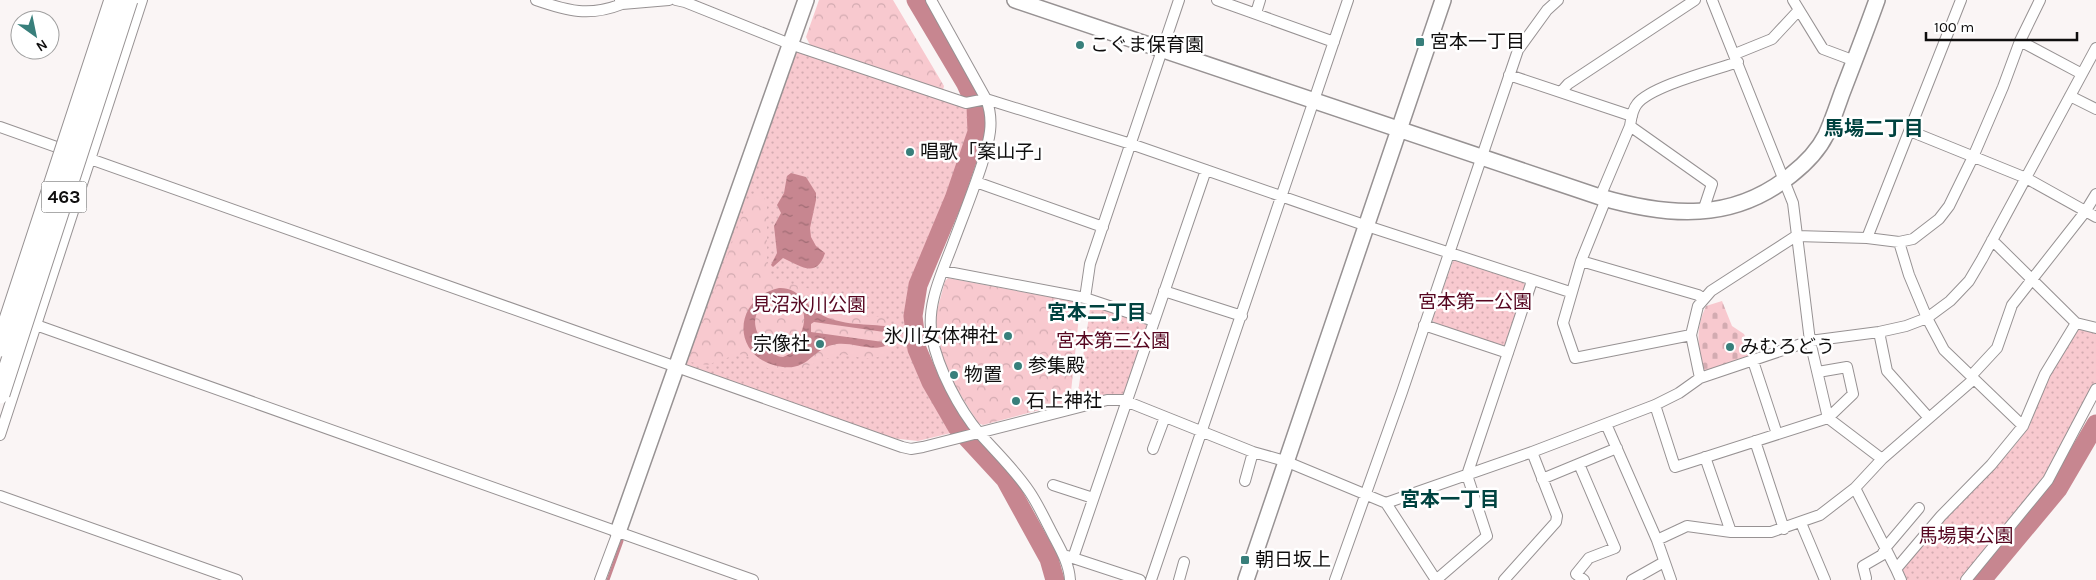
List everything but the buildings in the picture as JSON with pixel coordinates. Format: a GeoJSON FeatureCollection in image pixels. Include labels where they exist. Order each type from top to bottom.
{"type":"FeatureCollection","features":[{"type":"Feature","properties":{"kind":"highway","name":"463"},"geometry":{"type":"LineString","coordinates":[[0,348],[114,0]]}},
{"type":"Feature","properties":{"kind":"highway","name":"463"},"geometry":{"type":"LineString","coordinates":[[0,394],[128,0]]}},
{"type":"Feature","properties":{"kind":"street"},"geometry":{"type":"LineString","coordinates":[[0,435],[142,0]]}},
{"type":"Feature","properties":{"kind":"street"},"geometry":{"type":"LineString","coordinates":[[536,0],[572,11],[592,12],[609,9],[621,2],[669,0]]}},
{"type":"Feature","properties":{"kind":"street"},"geometry":{"type":"LineString","coordinates":[[676,0],[790,44],[966,103],[986,99],[1131,144],[1367,226],[1570,292]]}},
{"type":"Feature","properties":{"kind":"street"},"geometry":{"type":"LineString","coordinates":[[600,580],[806,0]]}},
{"type":"Feature","properties":{"kind":"street"},"geometry":{"type":"LineString","coordinates":[[930,0],[986,99],[991,111],[992,133],[943,271],[930,315],[931,336],[938,360],[948,383],[977,434],[1005,459],[1030,492],[1068,556],[1070,580]]}},
{"type":"Feature","properties":{"kind":"street"},"geometry":{"type":"LineString","coordinates":[[1086,298],[1090,264],[1179,0]]}},
{"type":"Feature","properties":{"kind":"street"},"geometry":{"type":"LineString","coordinates":[[1217,0],[1334,42]]}},
{"type":"Feature","properties":{"kind":"street"},"geometry":{"type":"LineString","coordinates":[[1256,13],[1260,0]]}},
{"type":"Feature","properties":{"kind":"street"},"geometry":{"type":"LineString","coordinates":[[1151,580],[1348,0]]}},
{"type":"Feature","properties":{"kind":"street"},"geometry":{"type":"LineString","coordinates":[[1246,580],[1443,0]]}},
{"type":"Feature","properties":{"kind":"street"},"geometry":{"type":"LineString","coordinates":[[1335,580],[1366,496],[1518,50],[1547,10],[1558,0]]}},
{"type":"Feature","properties":{"kind":"street"},"geometry":{"type":"LineString","coordinates":[[1561,92],[1568,84],[1695,0]]}},
{"type":"Feature","properties":{"kind":"street"},"geometry":{"type":"LineString","coordinates":[[1712,0],[1792,203],[1810,341],[1828,418],[1882,459]]}},
{"type":"Feature","properties":{"kind":"street"},"geometry":{"type":"LineString","coordinates":[[1024,1],[1314,102],[1603,198],[1659,209],[1705,212],[1734,207],[1758,197],[1784,181],[1816,150],[1826,135],[1877,0]]}},
{"type":"Feature","properties":{"kind":"street"},"geometry":{"type":"LineString","coordinates":[[1867,238],[1961,0]]}},
{"type":"Feature","properties":{"kind":"street"},"geometry":{"type":"LineString","coordinates":[[1700,378],[1691,334],[1698,306],[1711,291],[1796,236],[1867,238],[1899,242],[1913,239],[1939,219],[1949,206],[1973,157],[2003,87],[2020,41],[2040,0]]}},
{"type":"Feature","properties":{"kind":"street"},"geometry":{"type":"LineString","coordinates":[[1691,334],[1575,358],[1563,323],[1570,292],[1637,103],[1658,90],[1736,58],[1772,39],[1797,4],[1823,49],[1855,61]]}},
{"type":"Feature","properties":{"kind":"street"},"geometry":{"type":"LineString","coordinates":[[2020,41],[2082,74]]}},
{"type":"Feature","properties":{"kind":"street"},"geometry":{"type":"LineString","coordinates":[[1386,503],[1467,476],[1655,405],[1680,393],[1700,378],[1810,341],[1879,332],[1906,326],[1927,318],[1950,301],[1968,281],[2096,48]]}},
{"type":"Feature","properties":{"kind":"street"},"geometry":{"type":"LineString","coordinates":[[1509,75],[1561,92],[1631,121],[1712,184],[1705,205],[1705,212]]}},
{"type":"Feature","properties":{"kind":"street"},"geometry":{"type":"LineString","coordinates":[[2070,96],[2096,109]]}},
{"type":"Feature","properties":{"kind":"street"},"geometry":{"type":"LineString","coordinates":[[0,127],[90,160],[241,211],[366,258],[892,445],[911,449],[1107,400],[1114,399],[1126,402],[1253,452],[1285,462],[1386,503],[1436,580],[1487,536],[1467,476],[1532,281]]}},
{"type":"Feature","properties":{"kind":"street"},"geometry":{"type":"LineString","coordinates":[[1910,131],[2026,178],[2096,217]]}},
{"type":"Feature","properties":{"kind":"street"},"geometry":{"type":"LineString","coordinates":[[1068,556],[1093,498],[1206,170]]}},
{"type":"Feature","properties":{"kind":"street"},"geometry":{"type":"LineString","coordinates":[[976,182],[1103,227]]}},
{"type":"Feature","properties":{"kind":"street"},"geometry":{"type":"LineString","coordinates":[[1657,540],[1687,526],[1731,532],[1771,532],[1784,529],[1820,515],[1855,488],[1882,459],[1972,377],[1998,348],[2012,305],[2085,212],[2096,194]]}},
{"type":"Feature","properties":{"kind":"street"},"geometry":{"type":"LineString","coordinates":[[1992,240],[2076,323],[2096,328]]}},
{"type":"Feature","properties":{"kind":"street"},"geometry":{"type":"LineString","coordinates":[[1899,242],[1909,275],[1927,318],[1944,350],[2024,426]]}},
{"type":"Feature","properties":{"kind":"street"},"geometry":{"type":"LineString","coordinates":[[1581,262],[1698,295],[1704,299]]}},
{"type":"Feature","properties":{"kind":"street"},"geometry":{"type":"LineString","coordinates":[[943,271],[1086,298],[1154,321]]}},
{"type":"Feature","properties":{"kind":"street"},"geometry":{"type":"LineString","coordinates":[[1164,291],[1242,316]]}},
{"type":"Feature","properties":{"kind":"street"},"geometry":{"type":"LineString","coordinates":[[0,311],[753,580]]}},
{"type":"Feature","properties":{"kind":"street"},"geometry":{"type":"LineString","coordinates":[[1896,569],[1941,516],[1991,465],[2024,426],[2045,374],[2076,323]]}},
{"type":"Feature","properties":{"kind":"street"},"geometry":{"type":"LineString","coordinates":[[1424,325],[1508,353]]}},
{"type":"Feature","properties":{"kind":"street"},"geometry":{"type":"LineString","coordinates":[[1879,332],[1887,370],[1929,418]]}},
{"type":"Feature","properties":{"kind":"street"},"geometry":{"type":"LineString","coordinates":[[1753,361],[1777,434]]}},
{"type":"Feature","properties":{"kind":"street"},"geometry":{"type":"LineString","coordinates":[[1655,405],[1675,467],[1828,418],[1853,394],[1847,367],[1818,372]]}},
{"type":"Feature","properties":{"kind":"street"},"geometry":{"type":"LineString","coordinates":[[1966,580],[2048,480],[2096,389]]}},
{"type":"Feature","properties":{"kind":"street"},"geometry":{"type":"LineString","coordinates":[[1153,449],[1165,417]]}},
{"type":"Feature","properties":{"kind":"street"},"geometry":{"type":"LineString","coordinates":[[1606,424],[1657,540],[1671,580]]}},
{"type":"Feature","properties":{"kind":"street"},"geometry":{"type":"LineString","coordinates":[[1755,441],[1784,529]]}},
{"type":"Feature","properties":{"kind":"street"},"geometry":{"type":"LineString","coordinates":[[1542,479],[1617,448]]}},
{"type":"Feature","properties":{"kind":"street"},"geometry":{"type":"LineString","coordinates":[[1246,481],[1253,452]]}},
{"type":"Feature","properties":{"kind":"street"},"geometry":{"type":"LineString","coordinates":[[1504,580],[1556,522],[1557,516],[1532,452]]}},
{"type":"Feature","properties":{"kind":"street"},"geometry":{"type":"LineString","coordinates":[[1705,457],[1731,532]]}},
{"type":"Feature","properties":{"kind":"street"},"geometry":{"type":"LineString","coordinates":[[1579,464],[1615,548],[1589,558],[1576,574],[1584,580]]}},
{"type":"Feature","properties":{"kind":"street"},"geometry":{"type":"LineString","coordinates":[[1054,485],[1093,498]]}},
{"type":"Feature","properties":{"kind":"street"},"geometry":{"type":"LineString","coordinates":[[1855,488],[1901,580]]}},
{"type":"Feature","properties":{"kind":"street"},"geometry":{"type":"LineString","coordinates":[[0,496],[237,580]]}},
{"type":"Feature","properties":{"kind":"street"},"geometry":{"type":"LineString","coordinates":[[1866,578],[1863,566],[1882,555],[1886,547],[1919,508]]}},
{"type":"Feature","properties":{"kind":"street"},"geometry":{"type":"LineString","coordinates":[[1801,523],[1825,580]]}},
{"type":"Feature","properties":{"kind":"street"},"geometry":{"type":"LineString","coordinates":[[1068,556],[1140,580]]}},
{"type":"Feature","properties":{"kind":"street"},"geometry":{"type":"LineString","coordinates":[[1178,580],[1184,562]]}},
{"type":"Feature","properties":{"kind":"street"},"geometry":{"type":"LineString","coordinates":[[1632,580],[1664,562]]}},
{"type":"Feature","properties":{"kind":"green space"},"geometry":{"type":"Polygon","coordinates":[[[819,0],[893,0],[944,86],[943,90],[939,91],[810,45],[806,37],[819,0]]]}},
{"type":"Feature","properties":{"kind":"green space","name":"見沼氷川公園"},"geometry":{"type":"Polygon","coordinates":[[[795,48],[969,108],[971,122],[969,140],[915,275],[908,309],[909,349],[939,413],[951,433],[918,441],[881,437],[681,365],[795,48]]]}},
{"type":"Feature","properties":{"kind":"green space"},"geometry":{"type":"Polygon","coordinates":[[[755,193],[761,194],[767,202],[767,259],[771,274],[777,280],[817,291],[828,297],[839,312],[848,316],[884,317],[889,324],[893,338],[893,344],[888,352],[873,358],[846,355],[836,356],[799,369],[784,372],[764,367],[749,357],[738,354],[707,365],[691,362],[689,359],[749,197],[755,193]]]}},
{"type":"Feature","properties":{"kind":"green space","name":"宮本第一公園"},"geometry":{"type":"Polygon","coordinates":[[[1456,260],[1524,282],[1526,287],[1507,344],[1503,346],[1435,324],[1432,319],[1453,261],[1456,260]]]}},
{"type":"Feature","properties":{"kind":"green space","name":"氷川女体神社"},"geometry":{"type":"Polygon","coordinates":[[[948,278],[1077,302],[1080,307],[1070,401],[983,425],[978,423],[953,383],[942,355],[935,318],[945,281],[948,278]]]}},
{"type":"Feature","properties":{"kind":"green space"},"geometry":{"type":"Polygon","coordinates":[[[1722,301],[1732,326],[1744,334],[1753,356],[1708,372],[1703,370],[1700,352],[1698,337],[1700,322],[1706,306],[1722,301]]]}},
{"type":"Feature","properties":{"kind":"green space","name":"宮本第三公園"},"geometry":{"type":"Polygon","coordinates":[[[1095,306],[1145,322],[1147,327],[1124,393],[1121,395],[1108,394],[1080,401],[1077,399],[1090,309],[1095,306]]]}},
{"type":"Feature","properties":{"kind":"green space","name":"馬場東公園"},"geometry":{"type":"Polygon","coordinates":[[[2078,328],[2096,330],[2096,385],[2044,481],[1963,580],[1906,580],[1902,574],[1903,569],[1946,519],[2012,449],[2029,427],[2048,379],[2078,328]]]}},
{"type":"Feature","properties":{"kind":"water"},"geometry":{"type":"Polygon","coordinates":[[[791,173],[806,177],[816,193],[810,228],[811,237],[816,246],[825,253],[822,261],[813,268],[802,267],[783,258],[773,267],[771,265],[777,253],[774,226],[781,213],[777,205],[784,193],[787,176],[791,173]]]}},
{"type":"Feature","properties":{"kind":"water"},"geometry":{"type":"Polygon","coordinates":[[[779,288],[786,288],[796,293],[824,316],[841,322],[885,326],[887,328],[884,332],[814,322],[811,324],[811,332],[883,342],[885,346],[872,348],[845,344],[832,345],[796,367],[777,366],[762,360],[751,351],[745,339],[744,327],[746,314],[753,303],[764,294],[779,288]],[[780,297],[763,305],[758,311],[755,324],[761,339],[775,354],[781,357],[791,353],[795,348],[804,319],[802,309],[798,304],[780,297]]]}},
{"type":"Feature","properties":{"kind":"waterway"},"geometry":{"type":"LineString","coordinates":[[916,0],[966,84],[976,106],[977,132],[954,199],[918,285],[913,316],[917,349],[931,382],[957,427],[1005,479],[1049,559],[1055,580]]}},
{"type":"Feature","properties":{"kind":"waterway"},"geometry":{"type":"LineString","coordinates":[[1982,580],[2058,489],[2096,424]]}},
{"type":"Feature","properties":{"kind":"waterway"},"geometry":{"type":"LineString","coordinates":[[608,580],[622,541]]}},
{"type":"Feature","properties":{"kind":"place","name":"宮本一丁目"},"geometry":{"type":"Point","coordinates":[1420,42]}},
{"type":"Feature","properties":{"kind":"place","name":"こぐま保育園"},"geometry":{"type":"Point","coordinates":[1080,45]}},
{"type":"Feature","properties":{"kind":"place","name":"唱歌「案山子」"},"geometry":{"type":"Point","coordinates":[910,152]}},
{"type":"Feature","properties":{"kind":"place","name":"氷川女体神社"},"geometry":{"type":"Point","coordinates":[1008,336]}},
{"type":"Feature","properties":{"kind":"place","name":"宗像社"},"geometry":{"type":"Point","coordinates":[820,344]}},
{"type":"Feature","properties":{"kind":"place","name":"みむろどう"},"geometry":{"type":"Point","coordinates":[1730,347]}},
{"type":"Feature","properties":{"kind":"place","name":"参集殿"},"geometry":{"type":"Point","coordinates":[1018,366]}},
{"type":"Feature","properties":{"kind":"place","name":"物置"},"geometry":{"type":"Point","coordinates":[954,375]}},
{"type":"Feature","properties":{"kind":"place","name":"石上神社"},"geometry":{"type":"Point","coordinates":[1016,401]}},
{"type":"Feature","properties":{"kind":"place","name":"朝日坂上"},"geometry":{"type":"Point","coordinates":[1245,560]}},
{"type":"Feature","properties":{"kind":"district","name":"馬場二丁目"},"geometry":{"type":"Point","coordinates":[1874,128]}},
{"type":"Feature","properties":{"kind":"district","name":"宮本二丁目"},"geometry":{"type":"Point","coordinates":[1097,312]}},
{"type":"Feature","properties":{"kind":"district","name":"宮本一丁目"},"geometry":{"type":"Point","coordinates":[1450,499]}}]}
